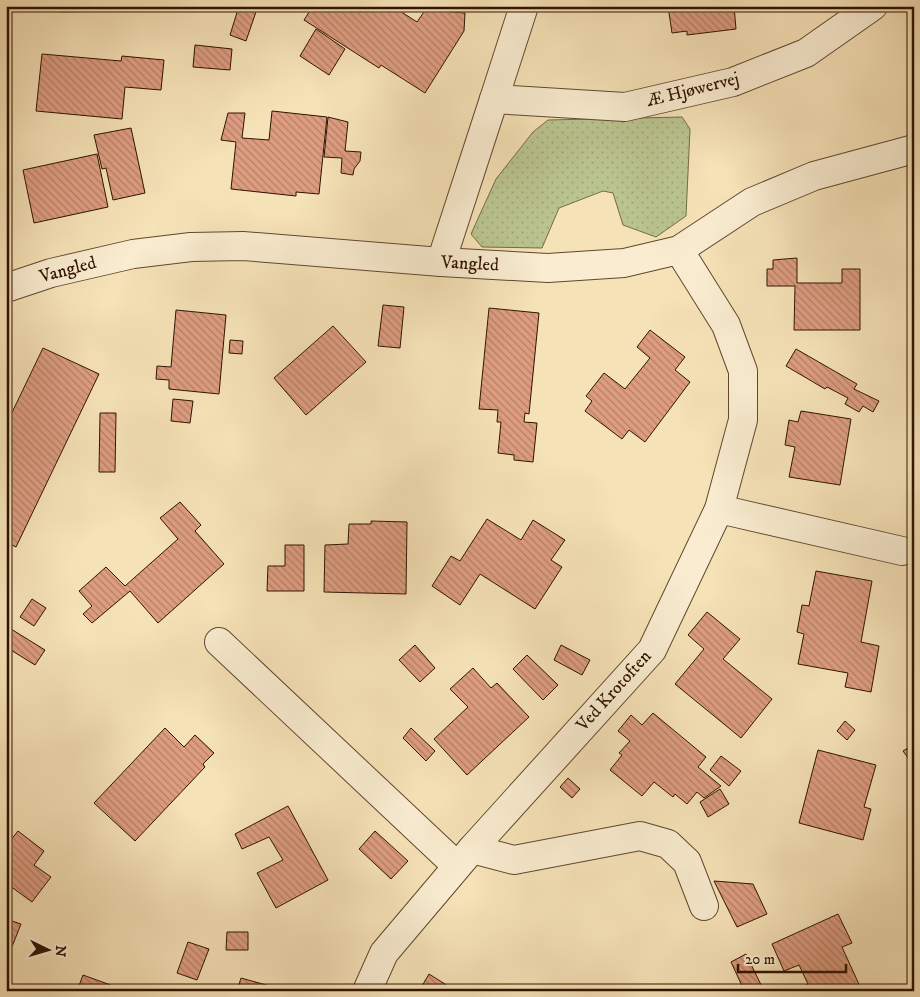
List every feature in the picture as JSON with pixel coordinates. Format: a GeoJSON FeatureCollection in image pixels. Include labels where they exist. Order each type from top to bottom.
{"type":"FeatureCollection","features":[{"type":"Feature","properties":{"kind":"street"},"geometry":{"type":"LineString","coordinates":[[441,262],[524,6]]}},
{"type":"Feature","properties":{"kind":"street","name":"Æ Hjøwervej"},"geometry":{"type":"LineString","coordinates":[[494,99],[625,107],[733,82],[806,53],[873,6]]}},
{"type":"Feature","properties":{"kind":"street","name":"Vangled"},"geometry":{"type":"LineString","coordinates":[[6,288],[51,273],[133,254],[191,247],[243,246],[441,262],[548,268],[624,263],[679,250],[752,202],[814,176],[914,150]]}},
{"type":"Feature","properties":{"kind":"street","name":"Ved Krotoften"},"geometry":{"type":"LineString","coordinates":[[367,991],[384,953],[464,858],[652,650],[719,509],[742,420],[743,370],[726,326],[679,250]]}},
{"type":"Feature","properties":{"kind":"street"},"geometry":{"type":"LineString","coordinates":[[719,509],[902,551]]}},
{"type":"Feature","properties":{"kind":"street"},"geometry":{"type":"LineString","coordinates":[[219,642],[464,858],[514,860],[640,836],[668,844],[687,862],[704,906]]}},
{"type":"Feature","properties":{"kind":"green space"},"geometry":{"type":"Polygon","coordinates":[[[682,117],[690,129],[686,216],[656,237],[623,225],[613,193],[603,191],[559,208],[542,248],[482,247],[471,234],[496,179],[533,132],[548,120],[682,117]]]}},
{"type":"Feature","properties":{"kind":"building"},"geometry":{"type":"Polygon","coordinates":[[[60,6],[138,6],[138,10],[61,12],[60,6]]]}},
{"type":"Feature","properties":{"kind":"building"},"geometry":{"type":"Polygon","coordinates":[[[239,6],[258,6],[246,41],[230,35],[239,6]]]}},
{"type":"Feature","properties":{"kind":"building"},"geometry":{"type":"Polygon","coordinates":[[[313,6],[392,6],[417,22],[428,6],[441,6],[450,12],[465,13],[464,31],[425,93],[381,65],[379,68],[304,20],[313,6]]]}},
{"type":"Feature","properties":{"kind":"building"},"geometry":{"type":"Polygon","coordinates":[[[668,6],[734,6],[736,29],[687,35],[687,31],[672,33],[668,6]]]}},
{"type":"Feature","properties":{"kind":"building"},"geometry":{"type":"Polygon","coordinates":[[[316,29],[345,49],[329,75],[300,56],[316,29]]]}},
{"type":"Feature","properties":{"kind":"building"},"geometry":{"type":"Polygon","coordinates":[[[195,45],[232,49],[230,70],[193,67],[195,45]]]}},
{"type":"Feature","properties":{"kind":"building"},"geometry":{"type":"Polygon","coordinates":[[[42,54],[121,61],[122,56],[164,60],[161,90],[125,87],[122,119],[36,111],[42,54]]]}},
{"type":"Feature","properties":{"kind":"building"},"geometry":{"type":"Polygon","coordinates":[[[272,111],[327,117],[319,194],[296,192],[296,196],[231,189],[236,142],[221,140],[228,113],[245,113],[242,138],[269,140],[272,111]]]}},
{"type":"Feature","properties":{"kind":"building"},"geometry":{"type":"Polygon","coordinates":[[[328,117],[348,122],[345,151],[361,152],[360,161],[354,169],[353,175],[341,173],[342,158],[324,157],[328,117]]]}},
{"type":"Feature","properties":{"kind":"building"},"geometry":{"type":"Polygon","coordinates":[[[131,128],[145,193],[113,200],[106,168],[102,169],[94,135],[131,128]]]}},
{"type":"Feature","properties":{"kind":"building"},"geometry":{"type":"Polygon","coordinates":[[[97,154],[108,207],[34,223],[23,170],[97,154]]]}},
{"type":"Feature","properties":{"kind":"building"},"geometry":{"type":"Polygon","coordinates":[[[797,258],[797,283],[842,283],[842,269],[860,269],[860,330],[794,330],[795,286],[767,286],[767,269],[773,269],[773,260],[797,258]]]}},
{"type":"Feature","properties":{"kind":"building"},"geometry":{"type":"Polygon","coordinates":[[[383,305],[404,307],[400,348],[378,346],[383,305]]]}},
{"type":"Feature","properties":{"kind":"building"},"geometry":{"type":"Polygon","coordinates":[[[489,308],[539,313],[529,414],[525,413],[524,422],[537,423],[533,462],[514,460],[514,455],[498,453],[501,422],[497,422],[498,410],[479,409],[489,308]]]}},
{"type":"Feature","properties":{"kind":"building"},"geometry":{"type":"Polygon","coordinates":[[[176,310],[226,315],[219,394],[169,389],[169,380],[156,379],[157,366],[171,367],[176,310]]]}},
{"type":"Feature","properties":{"kind":"building"},"geometry":{"type":"Polygon","coordinates":[[[333,326],[366,362],[306,415],[274,378],[333,326]]]}},
{"type":"Feature","properties":{"kind":"building"},"geometry":{"type":"Polygon","coordinates":[[[650,330],[685,357],[675,370],[690,382],[645,442],[629,430],[622,439],[585,411],[592,401],[586,396],[604,373],[625,389],[650,358],[637,347],[650,330]]]}},
{"type":"Feature","properties":{"kind":"building"},"geometry":{"type":"Polygon","coordinates":[[[230,340],[243,341],[242,354],[229,353],[230,340]]]}},
{"type":"Feature","properties":{"kind":"building"},"geometry":{"type":"Polygon","coordinates":[[[43,348],[99,374],[16,547],[6,542],[6,425],[43,348]]]}},
{"type":"Feature","properties":{"kind":"building"},"geometry":{"type":"Polygon","coordinates":[[[796,349],[857,384],[854,389],[879,401],[873,412],[863,406],[859,412],[845,404],[848,398],[827,387],[825,389],[786,366],[796,349]]]}},
{"type":"Feature","properties":{"kind":"building"},"geometry":{"type":"Polygon","coordinates":[[[173,399],[193,401],[190,423],[171,421],[173,399]]]}},
{"type":"Feature","properties":{"kind":"building"},"geometry":{"type":"Polygon","coordinates":[[[801,411],[851,419],[840,485],[789,477],[795,447],[785,445],[789,420],[798,422],[801,411]]]}},
{"type":"Feature","properties":{"kind":"building"},"geometry":{"type":"Polygon","coordinates":[[[100,413],[116,413],[115,472],[99,472],[100,413]]]}},
{"type":"Feature","properties":{"kind":"building"},"geometry":{"type":"Polygon","coordinates":[[[180,502],[201,525],[195,531],[224,564],[158,623],[130,591],[92,623],[83,614],[92,606],[79,591],[106,567],[125,586],[178,539],[160,518],[180,502]]]}},
{"type":"Feature","properties":{"kind":"building"},"geometry":{"type":"Polygon","coordinates":[[[487,519],[521,540],[533,520],[565,540],[551,560],[562,567],[535,609],[480,574],[460,605],[432,586],[451,556],[460,561],[487,519]]]}},
{"type":"Feature","properties":{"kind":"building"},"geometry":{"type":"Polygon","coordinates":[[[371,521],[407,522],[406,594],[324,592],[325,545],[348,544],[349,524],[371,524],[371,521]]]}},
{"type":"Feature","properties":{"kind":"building"},"geometry":{"type":"Polygon","coordinates":[[[285,545],[304,545],[304,591],[267,591],[268,566],[285,566],[285,545]]]}},
{"type":"Feature","properties":{"kind":"building"},"geometry":{"type":"Polygon","coordinates":[[[816,571],[872,581],[861,642],[879,646],[871,692],[845,687],[848,673],[798,664],[804,634],[797,632],[802,605],[809,606],[816,571]]]}},
{"type":"Feature","properties":{"kind":"building"},"geometry":{"type":"Polygon","coordinates":[[[32,599],[46,608],[34,626],[20,617],[32,599]]]}},
{"type":"Feature","properties":{"kind":"building"},"geometry":{"type":"Polygon","coordinates":[[[707,612],[740,639],[723,659],[772,699],[741,738],[675,684],[704,649],[688,635],[707,612]]]}},
{"type":"Feature","properties":{"kind":"building"},"geometry":{"type":"Polygon","coordinates":[[[11,629],[45,650],[35,665],[6,647],[6,637],[11,629]]]}},
{"type":"Feature","properties":{"kind":"building"},"geometry":{"type":"Polygon","coordinates":[[[415,645],[435,668],[420,682],[399,660],[415,645]]]}},
{"type":"Feature","properties":{"kind":"building"},"geometry":{"type":"Polygon","coordinates":[[[561,645],[590,660],[582,675],[554,660],[561,645]]]}},
{"type":"Feature","properties":{"kind":"building"},"geometry":{"type":"Polygon","coordinates":[[[527,655],[558,685],[543,700],[513,669],[527,655]]]}},
{"type":"Feature","properties":{"kind":"building"},"geometry":{"type":"Polygon","coordinates":[[[473,668],[491,688],[497,683],[529,717],[467,775],[434,739],[468,707],[450,689],[473,668]]]}},
{"type":"Feature","properties":{"kind":"building"},"geometry":{"type":"Polygon","coordinates":[[[653,713],[706,757],[698,767],[721,786],[704,798],[697,792],[687,804],[675,794],[673,797],[654,782],[642,796],[610,770],[622,755],[619,753],[630,741],[618,731],[631,715],[642,725],[653,713]]]}},
{"type":"Feature","properties":{"kind":"building"},"geometry":{"type":"Polygon","coordinates":[[[845,721],[855,730],[847,740],[837,731],[845,721]]]}},
{"type":"Feature","properties":{"kind":"building"},"geometry":{"type":"Polygon","coordinates":[[[165,728],[184,747],[195,735],[214,753],[203,764],[205,767],[135,841],[94,803],[165,728]]]}},
{"type":"Feature","properties":{"kind":"building"},"geometry":{"type":"Polygon","coordinates":[[[411,728],[435,751],[426,761],[403,738],[411,728]]]}},
{"type":"Feature","properties":{"kind":"building"},"geometry":{"type":"Polygon","coordinates":[[[913,745],[914,755],[909,759],[903,751],[913,745]]]}},
{"type":"Feature","properties":{"kind":"building"},"geometry":{"type":"Polygon","coordinates":[[[818,750],[876,765],[864,807],[871,809],[863,840],[799,823],[818,750]]]}},
{"type":"Feature","properties":{"kind":"building"},"geometry":{"type":"Polygon","coordinates":[[[721,756],[741,771],[729,786],[710,770],[721,756]]]}},
{"type":"Feature","properties":{"kind":"building"},"geometry":{"type":"Polygon","coordinates":[[[568,778],[580,789],[572,798],[560,787],[568,778]]]}},
{"type":"Feature","properties":{"kind":"building"},"geometry":{"type":"Polygon","coordinates":[[[720,789],[729,804],[708,817],[700,802],[720,789]]]}},
{"type":"Feature","properties":{"kind":"building"},"geometry":{"type":"Polygon","coordinates":[[[288,806],[328,880],[276,908],[257,873],[283,860],[269,837],[242,849],[235,834],[288,806]]]}},
{"type":"Feature","properties":{"kind":"building"},"geometry":{"type":"Polygon","coordinates":[[[18,831],[44,851],[34,865],[51,877],[32,902],[6,883],[6,846],[18,831]]]}},
{"type":"Feature","properties":{"kind":"building"},"geometry":{"type":"Polygon","coordinates":[[[375,831],[408,861],[391,879],[359,849],[375,831]]]}},
{"type":"Feature","properties":{"kind":"building"},"geometry":{"type":"Polygon","coordinates":[[[714,881],[753,884],[767,914],[737,927],[714,881]]]}},
{"type":"Feature","properties":{"kind":"building"},"geometry":{"type":"Polygon","coordinates":[[[838,914],[852,943],[842,947],[862,991],[794,991],[808,984],[799,965],[784,971],[772,944],[838,914]]]}},
{"type":"Feature","properties":{"kind":"building"},"geometry":{"type":"Polygon","coordinates":[[[6,919],[21,924],[6,962],[6,919]]]}},
{"type":"Feature","properties":{"kind":"building"},"geometry":{"type":"Polygon","coordinates":[[[227,932],[248,932],[248,950],[226,950],[227,932]]]}},
{"type":"Feature","properties":{"kind":"building"},"geometry":{"type":"Polygon","coordinates":[[[188,942],[209,949],[197,980],[177,973],[188,942]]]}},
{"type":"Feature","properties":{"kind":"building"},"geometry":{"type":"Polygon","coordinates":[[[746,954],[764,991],[754,991],[751,985],[743,988],[731,962],[746,954]]]}},
{"type":"Feature","properties":{"kind":"building"},"geometry":{"type":"Polygon","coordinates":[[[429,974],[456,991],[419,991],[429,974]]]}},
{"type":"Feature","properties":{"kind":"building"},"geometry":{"type":"Polygon","coordinates":[[[83,975],[127,991],[77,991],[83,975]]]}},
{"type":"Feature","properties":{"kind":"building"},"geometry":{"type":"Polygon","coordinates":[[[241,978],[288,991],[237,991],[241,978]]]}}]}
